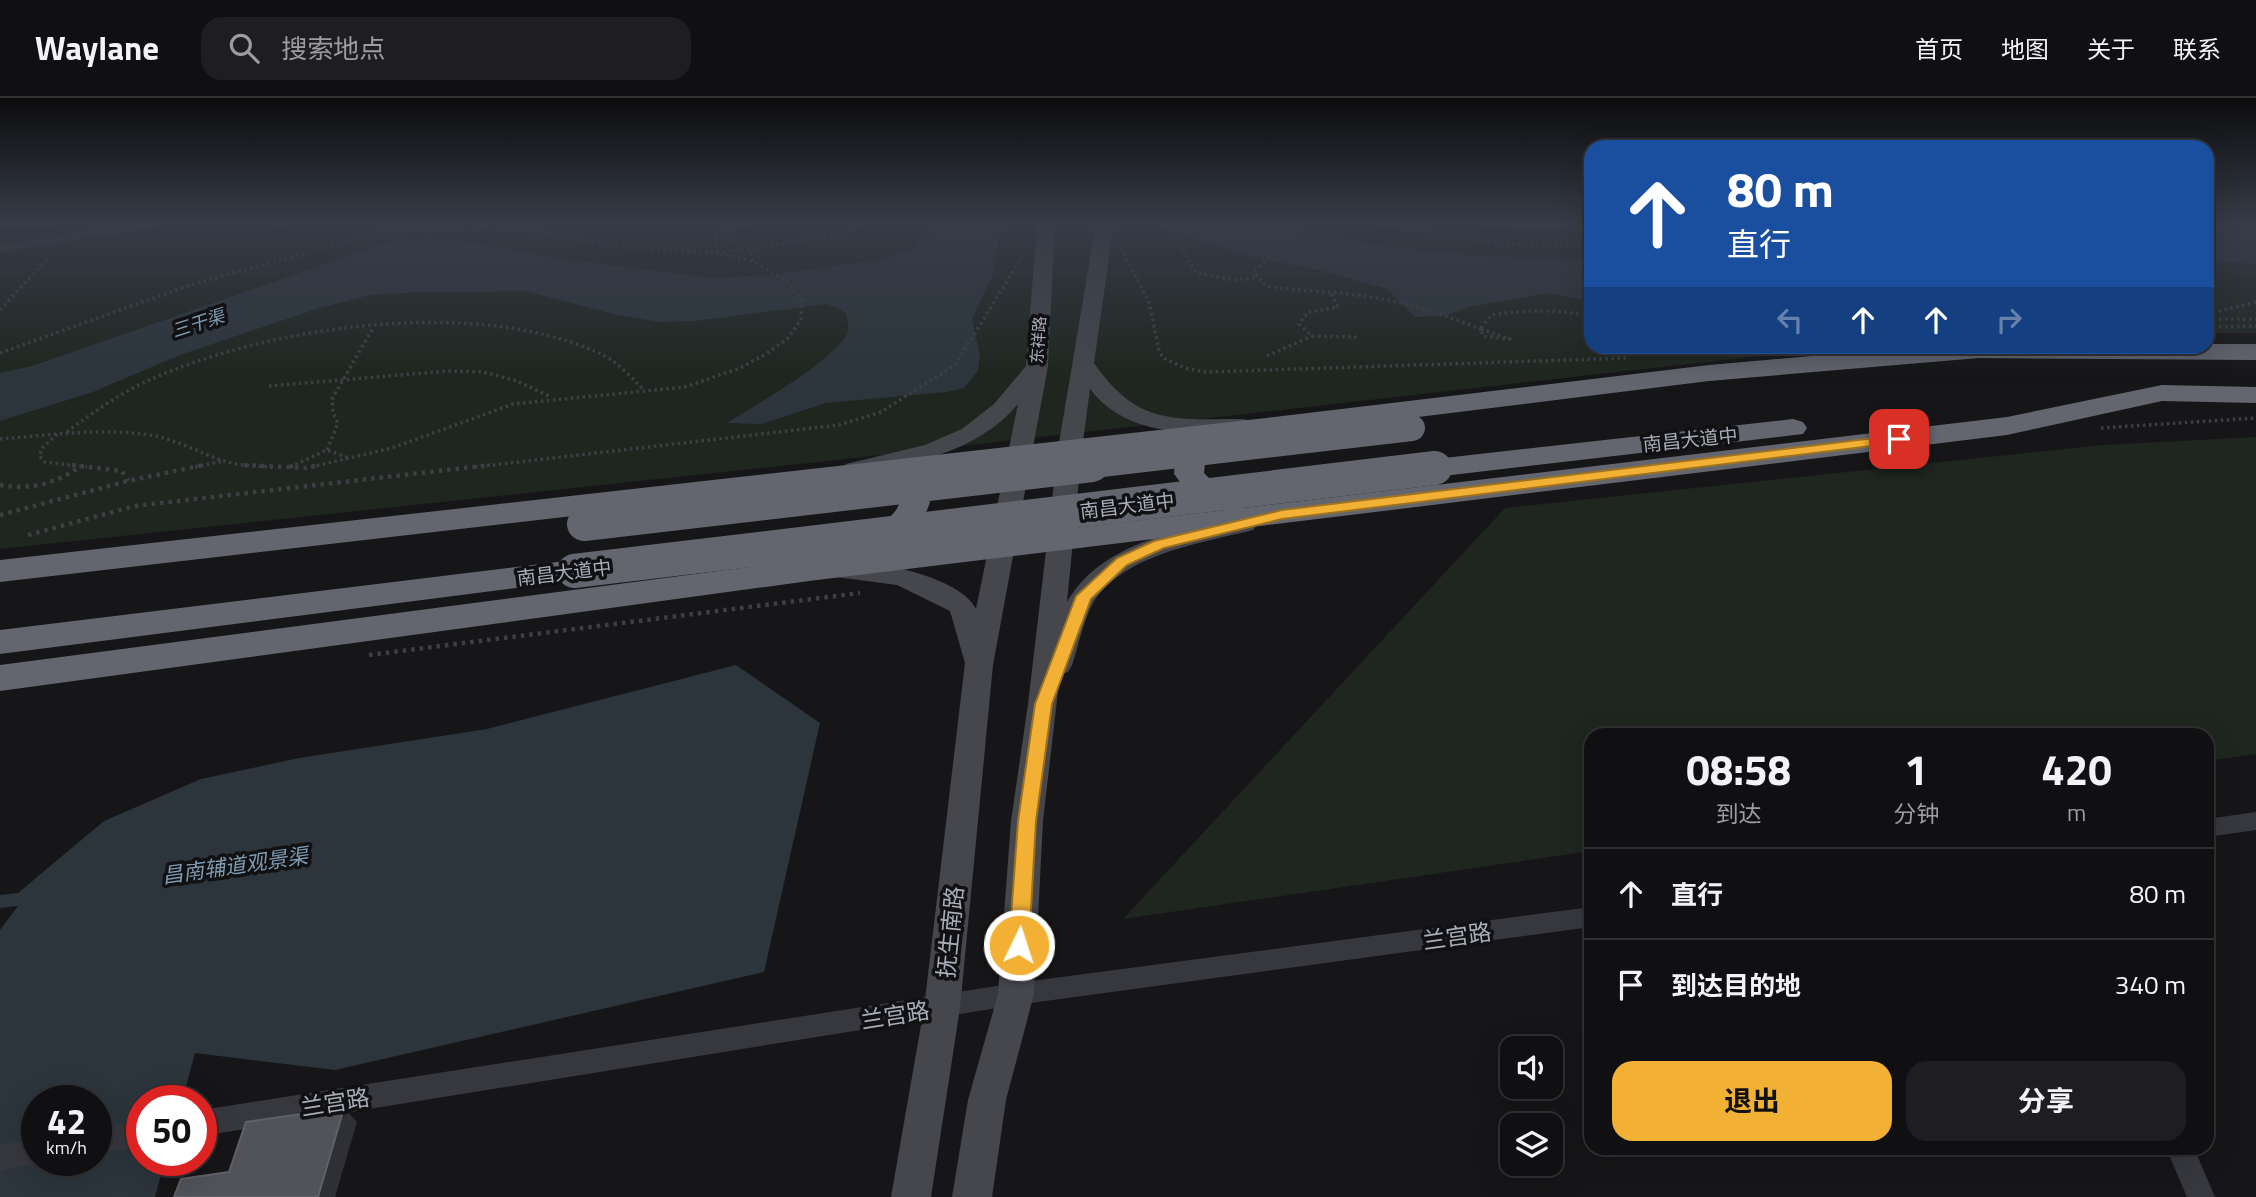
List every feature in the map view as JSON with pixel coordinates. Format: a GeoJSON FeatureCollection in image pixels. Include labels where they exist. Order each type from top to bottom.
{"type":"FeatureCollection","features":[{"type":"Feature","properties":{"kind":"highway"},"geometry":{"type":"LineString","coordinates":[[2214,353],[2256,353]]}},
{"type":"Feature","properties":{"kind":"highway"},"geometry":{"type":"LineString","coordinates":[[0,593],[1412,428],[1969,368],[2256,353]]}},
{"type":"Feature","properties":{"kind":"highway"},"geometry":{"type":"LineString","coordinates":[[0,571],[1266,427],[1709,373],[1932,354]]}},
{"type":"Feature","properties":{"kind":"highway","name":"南昌大道中"},"geometry":{"type":"LineString","coordinates":[[0,642],[1434,468],[1978,407],[2256,389]]}},
{"type":"Feature","properties":{"kind":"highway"},"geometry":{"type":"LineString","coordinates":[[0,678],[809,570],[2007,426],[2162,393],[2256,395]]}},
{"type":"Feature","properties":{"kind":"highway"},"geometry":{"type":"LineString","coordinates":[[1266,427],[1208,447],[1190,460],[1189,474],[1198,485],[1232,502],[1282,514]]}},
{"type":"Feature","properties":{"kind":"highway"},"geometry":{"type":"LineString","coordinates":[[809,570],[886,536],[912,515],[915,502],[907,494],[882,482],[826,476]]}},
{"type":"Feature","properties":{"kind":"main road","name":"东祥路"},"geometry":{"type":"LineString","coordinates":[[1001,548],[1037,366],[1043,274]]}},
{"type":"Feature","properties":{"kind":"main road"},"geometry":{"type":"LineString","coordinates":[[972,1197],[987,1100],[1016,994],[1027,821],[1043,704],[1070,449],[1097,274]]}},
{"type":"Feature","properties":{"kind":"main road"},"geometry":{"type":"LineString","coordinates":[[1083,363],[1110,398],[1133,415],[1163,424],[1266,427]]}},
{"type":"Feature","properties":{"kind":"main road"},"geometry":{"type":"LineString","coordinates":[[826,476],[941,448],[981,427],[1001,410],[1037,366]]}},
{"type":"Feature","properties":{"kind":"main road"},"geometry":{"type":"LineString","coordinates":[[1043,704],[1084,596],[1122,561],[1159,544],[1282,514]]}},
{"type":"Feature","properties":{"kind":"main road","name":"抚生南路"},"geometry":{"type":"LineString","coordinates":[[911,1197],[942,1007],[979,665],[1001,548]]}},
{"type":"Feature","properties":{"kind":"main road"},"geometry":{"type":"LineString","coordinates":[[809,570],[880,571],[920,581],[962,606],[979,665]]}},
{"type":"Feature","properties":{"kind":"street"},"geometry":{"type":"LineString","coordinates":[[2214,827],[2256,821]]}},
{"type":"Feature","properties":{"kind":"street","name":"兰宫路"},"geometry":{"type":"LineString","coordinates":[[217,1120],[1016,994],[1584,918]]}},
{"type":"Feature","properties":{"kind":"street"},"geometry":{"type":"LineString","coordinates":[[0,1158],[21,1155]]}},
{"type":"Feature","properties":{"kind":"street"},"geometry":{"type":"LineString","coordinates":[[2183,1155],[2201,1197]]}},
{"type":"Feature","properties":{"kind":"path"},"geometry":{"type":"LineString","coordinates":[[0,310],[33,274]]}},
{"type":"Feature","properties":{"kind":"path"},"geometry":{"type":"LineString","coordinates":[[0,353],[190,285],[229,274]]}},
{"type":"Feature","properties":{"kind":"path"},"geometry":{"type":"LineString","coordinates":[[0,439],[57,433],[149,435],[170,440],[224,461],[286,469],[352,459],[392,448],[513,404],[552,398],[645,391],[704,382],[763,356],[789,338],[801,317],[803,299],[789,279],[780,274]]}},
{"type":"Feature","properties":{"kind":"path"},"geometry":{"type":"LineString","coordinates":[[27,535],[135,506],[839,425],[881,412],[955,365],[1011,274]]}},
{"type":"Feature","properties":{"kind":"path"},"geometry":{"type":"LineString","coordinates":[[1135,274],[1150,303],[1157,351],[1171,364],[1187,369],[1206,372],[1628,358]]}},
{"type":"Feature","properties":{"kind":"path"},"geometry":{"type":"LineString","coordinates":[[1203,274],[1235,280],[1259,277]]}},
{"type":"Feature","properties":{"kind":"path"},"geometry":{"type":"LineString","coordinates":[[1256,274],[1266,286],[1357,295],[1424,308],[1500,335],[1510,339],[1483,336],[1480,328]]}},
{"type":"Feature","properties":{"kind":"path"},"geometry":{"type":"LineString","coordinates":[[1312,336],[1299,324],[1308,312],[1338,307],[1331,294]]}},
{"type":"Feature","properties":{"kind":"path"},"geometry":{"type":"LineString","coordinates":[[2214,314],[2256,302]]}},
{"type":"Feature","properties":{"kind":"path"},"geometry":{"type":"LineString","coordinates":[[1480,328],[1491,315],[1518,311],[1557,311],[1584,315]]}},
{"type":"Feature","properties":{"kind":"path"},"geometry":{"type":"LineString","coordinates":[[2214,316],[2256,319]]}},
{"type":"Feature","properties":{"kind":"path"},"geometry":{"type":"LineString","coordinates":[[66,433],[112,400],[151,379],[194,363],[248,347],[374,327],[457,324],[535,331],[601,354],[624,369],[645,391]]}},
{"type":"Feature","properties":{"kind":"path"},"geometry":{"type":"LineString","coordinates":[[2214,327],[2256,326]]}},
{"type":"Feature","properties":{"kind":"path"},"geometry":{"type":"LineString","coordinates":[[286,469],[327,450],[338,423],[333,413],[332,399],[374,327]]}},
{"type":"Feature","properties":{"kind":"path"},"geometry":{"type":"LineString","coordinates":[[1267,356],[1312,336],[1357,337]]}},
{"type":"Feature","properties":{"kind":"path"},"geometry":{"type":"LineString","coordinates":[[269,386],[448,371],[483,372],[517,381],[552,398]]}},
{"type":"Feature","properties":{"kind":"path"},"geometry":{"type":"LineString","coordinates":[[57,433],[43,447],[39,456],[45,462],[122,471],[128,481]]}},
{"type":"Feature","properties":{"kind":"path"},"geometry":{"type":"LineString","coordinates":[[327,450],[352,459]]}},
{"type":"Feature","properties":{"kind":"path"},"geometry":{"type":"LineString","coordinates":[[0,515],[128,481],[224,461]]}},
{"type":"Feature","properties":{"kind":"path"},"geometry":{"type":"LineString","coordinates":[[0,485],[26,487],[50,484],[82,466]]}},
{"type":"Feature","properties":{"kind":"path"},"geometry":{"type":"LineString","coordinates":[[356,657],[863,593]]}},
{"type":"Feature","properties":{"kind":"shaded area"},"geometry":{"type":"Polygon","coordinates":[[[0,274],[1584,274],[1584,354],[1784,354],[828,461],[0,549],[0,274]]]}},
{"type":"Feature","properties":{"kind":"shaded area"},"geometry":{"type":"Polygon","coordinates":[[[2214,274],[2256,274],[2256,333],[2214,333],[2214,274]]]}},
{"type":"Feature","properties":{"kind":"shaded area"},"geometry":{"type":"Polygon","coordinates":[[[2256,437],[2256,754],[2214,760],[2214,728],[1584,728],[1584,852],[1123,919],[1505,508],[2103,445],[2256,437]]]}},
{"type":"Feature","properties":{"kind":"water","name":"三干渠"},"geometry":{"type":"Polygon","coordinates":[[[296,274],[683,274],[713,278],[770,275],[993,274],[972,319],[980,355],[978,371],[964,388],[947,392],[826,403],[761,424],[727,423],[794,381],[830,354],[848,331],[846,314],[839,308],[826,304],[695,321],[659,322],[617,315],[526,291],[420,292],[370,295],[316,309],[180,355],[93,392],[0,421],[0,373],[32,366],[296,274]]]}},
{"type":"Feature","properties":{"kind":"water"},"geometry":{"type":"Polygon","coordinates":[[[1334,274],[1584,274],[1584,300],[1548,293],[1468,307],[1444,316],[1415,317],[1387,289],[1334,274]]]}},
{"type":"Feature","properties":{"kind":"water","name":"昌南辅道观景渠"},"geometry":{"type":"Polygon","coordinates":[[[736,665],[820,723],[764,972],[335,1070],[195,1053],[186,1085],[126,1085],[126,1176],[161,1176],[155,1197],[0,1197],[0,930],[18,906],[0,908],[0,895],[18,893],[104,821],[201,779],[299,758],[487,729],[736,665]]]}},
{"type":"Feature","properties":{"kind":"building"},"geometry":{"type":"Polygon","coordinates":[[[344,1108],[318,1197],[174,1197],[181,1179],[217,1176],[217,1174],[229,1172],[246,1122],[344,1108]]]}},
{"type":"Feature","properties":{"kind":"route"},"geometry":{"type":"LineString","coordinates":[[1019,945],[1027,821],[1043,704],[1084,596],[1122,561],[1159,544],[1282,514],[1899,439]]}}]}
